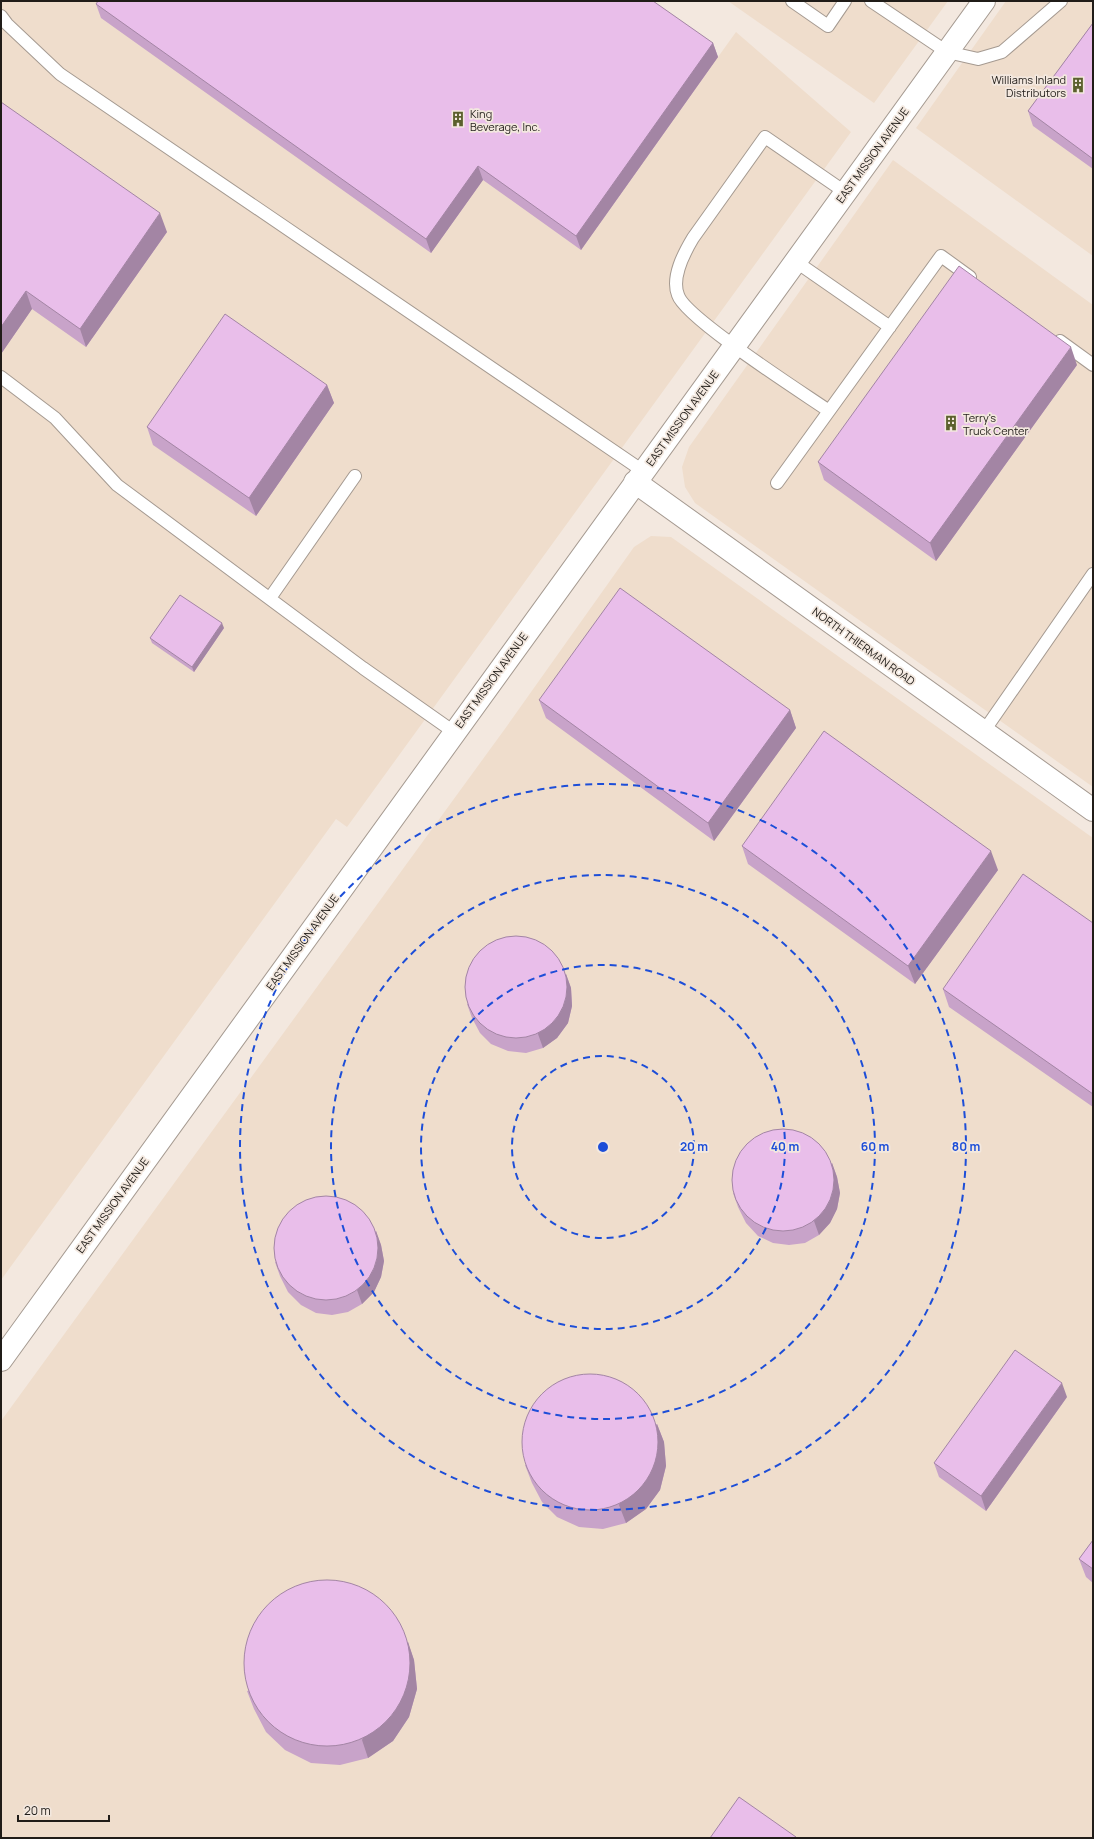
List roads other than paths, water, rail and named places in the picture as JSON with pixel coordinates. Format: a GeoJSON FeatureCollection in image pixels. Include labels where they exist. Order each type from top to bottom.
{"type":"FeatureCollection","features":[{"type":"Feature","properties":{"kind":"street","name":"EAST MISSION AVENUE"},"geometry":{"type":"LineString","coordinates":[[1,1360],[984,1]]}},
{"type":"Feature","properties":{"kind":"street","name":"NORTH THIERMAN ROAD"},"geometry":{"type":"LineString","coordinates":[[639,477],[984,732],[1093,810]]}},
{"type":"Feature","properties":{"kind":"lane"},"geometry":{"type":"LineString","coordinates":[[792,1],[828,26],[845,1]]}},
{"type":"Feature","properties":{"kind":"lane"},"geometry":{"type":"LineString","coordinates":[[871,1],[947,52],[978,58],[1002,52],[1061,1]]}},
{"type":"Feature","properties":{"kind":"lane"},"geometry":{"type":"LineString","coordinates":[[1,16],[7,24],[60,74],[639,477]]}},
{"type":"Feature","properties":{"kind":"lane"},"geometry":{"type":"LineString","coordinates":[[829,411],[734,345],[690,311],[680,301],[677,294],[677,278],[685,252],[693,238],[765,137],[845,192]]}},
{"type":"Feature","properties":{"kind":"lane"},"geometry":{"type":"LineString","coordinates":[[777,483],[941,256],[979,284]]}},
{"type":"Feature","properties":{"kind":"lane"},"geometry":{"type":"LineString","coordinates":[[795,261],[890,327]]}},
{"type":"Feature","properties":{"kind":"lane"},"geometry":{"type":"LineString","coordinates":[[1049,333],[1093,365]]}},
{"type":"Feature","properties":{"kind":"lane"},"geometry":{"type":"LineString","coordinates":[[1,377],[55,418],[117,485],[364,668],[454,732]]}},
{"type":"Feature","properties":{"kind":"lane"},"geometry":{"type":"LineString","coordinates":[[270,598],[355,476]]}},
{"type":"Feature","properties":{"kind":"lane"},"geometry":{"type":"LineString","coordinates":[[984,732],[1093,574]]}},
{"type":"Feature","properties":{"kind":"place","name":"Williams Inland Distributors"},"geometry":{"type":"Point","coordinates":[1078,85]}},
{"type":"Feature","properties":{"kind":"place","name":"King Beverage, Inc."},"geometry":{"type":"Point","coordinates":[458,119]}},
{"type":"Feature","properties":{"kind":"place","name":"Terry's Truck Center"},"geometry":{"type":"Point","coordinates":[951,423]}}]}
